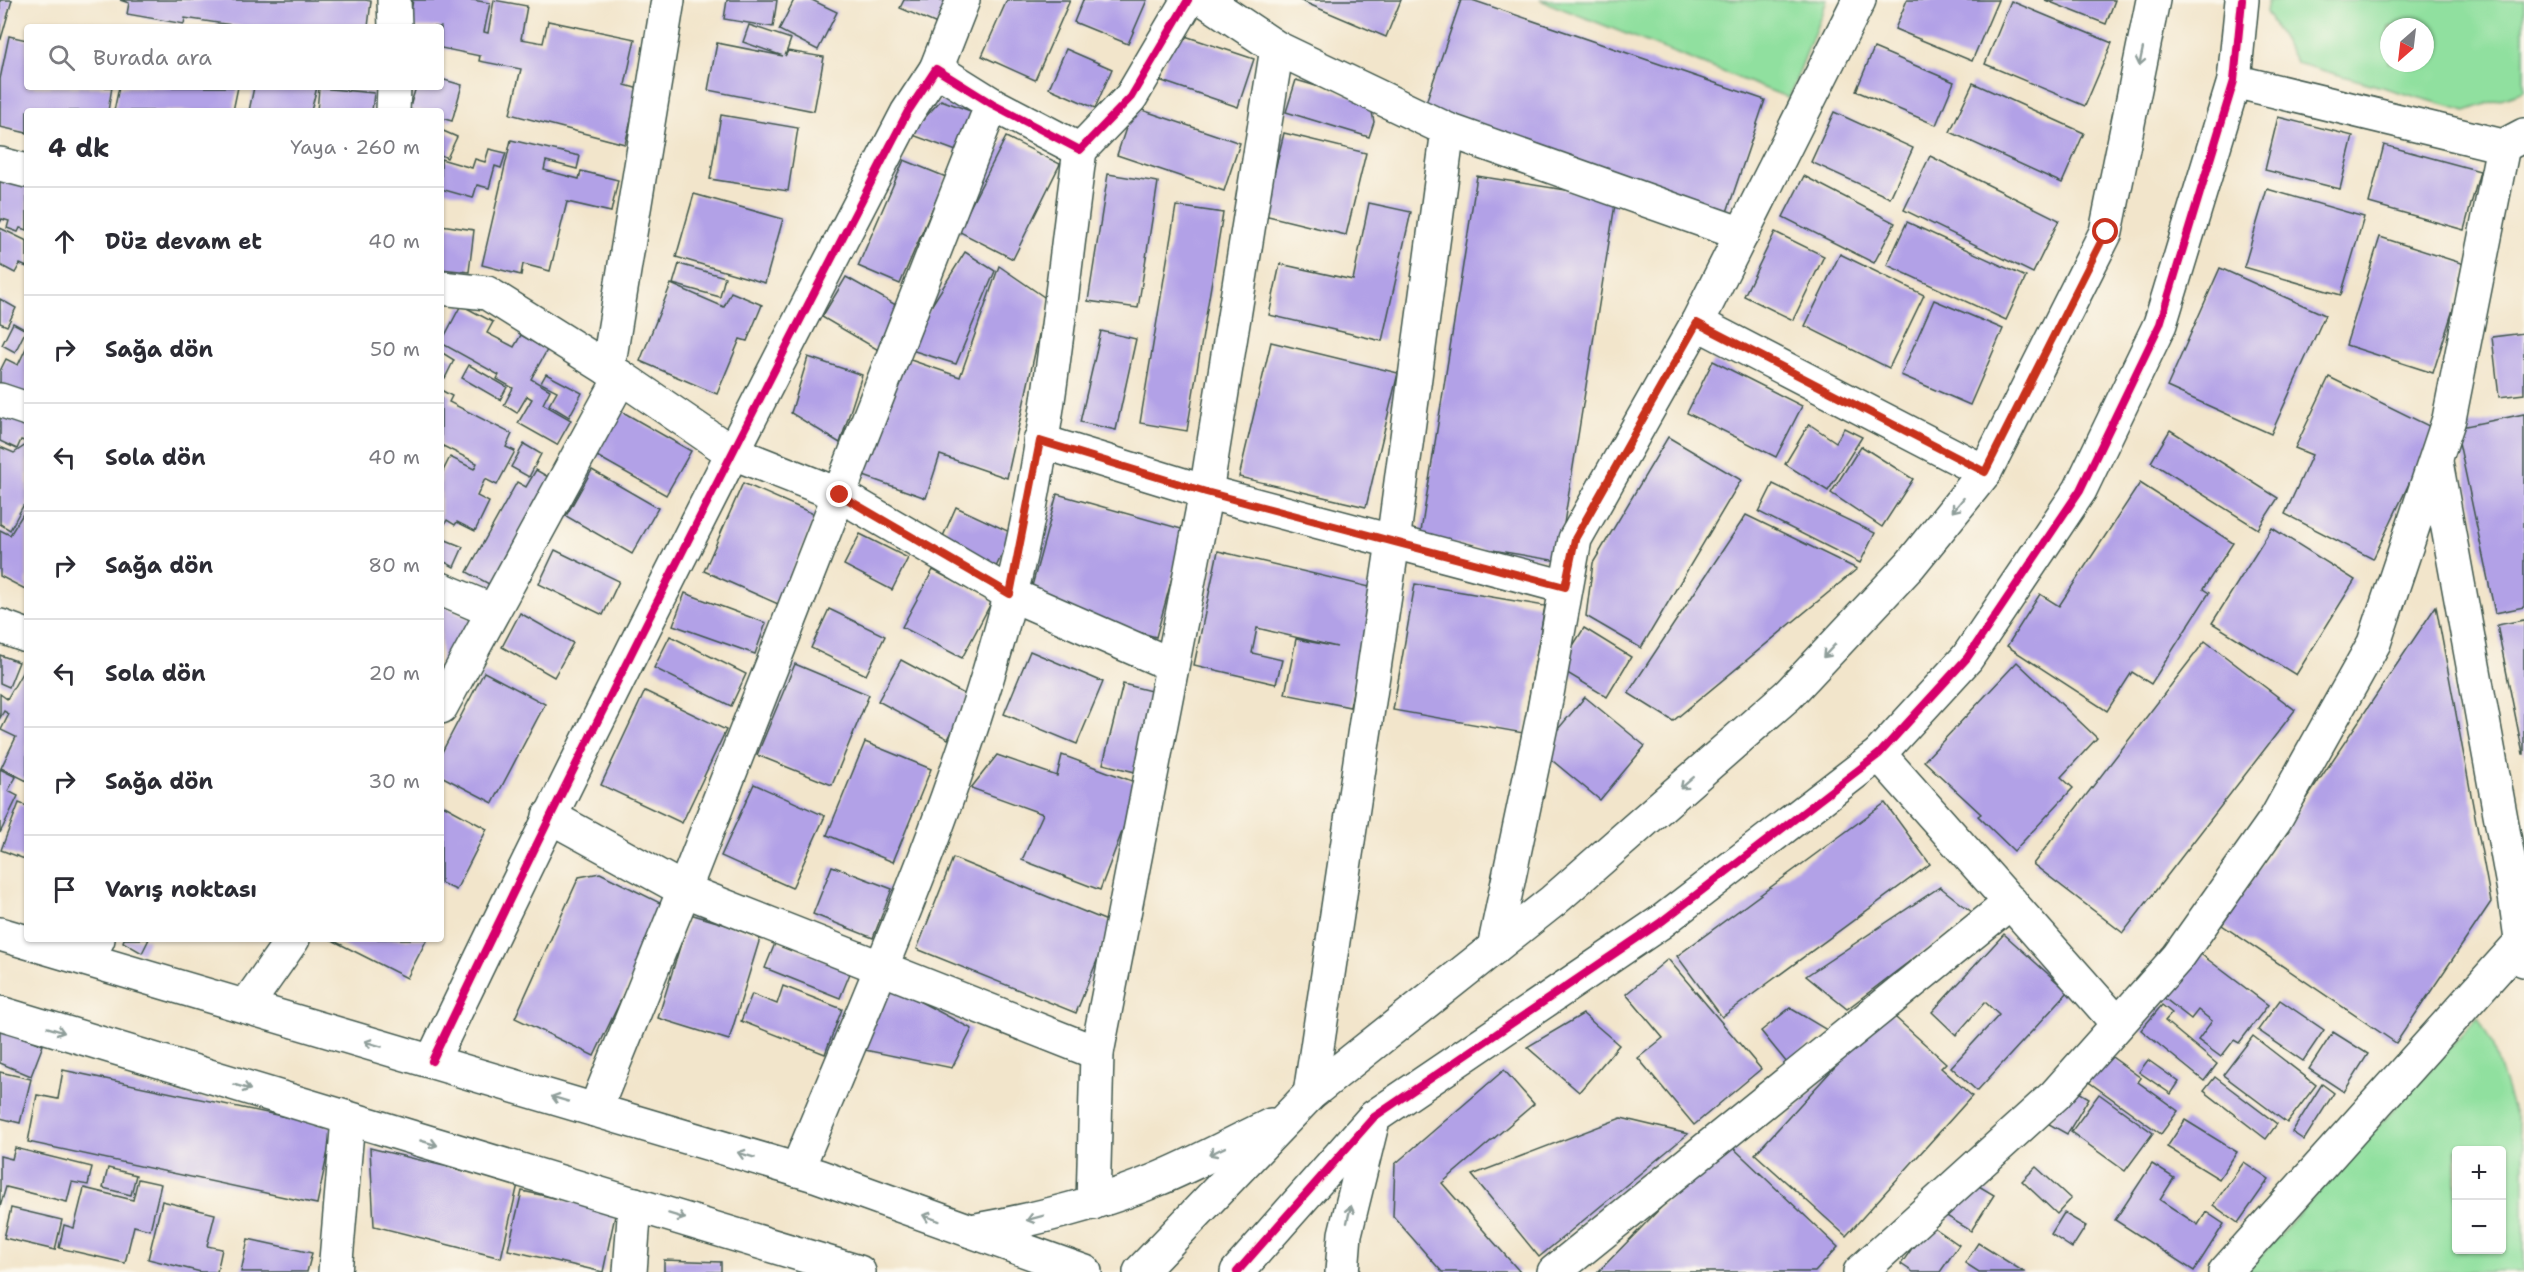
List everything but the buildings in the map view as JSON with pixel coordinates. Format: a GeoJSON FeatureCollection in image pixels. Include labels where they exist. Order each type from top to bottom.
{"type":"FeatureCollection","features":[{"type":"Feature","properties":{"kind":"street"},"geometry":{"type":"LineString","coordinates":[[394,0],[395,24]]}},
{"type":"Feature","properties":{"kind":"street"},"geometry":{"type":"LineString","coordinates":[[444,702],[494,611],[614,373],[668,0]]}},
{"type":"Feature","properties":{"kind":"street"},"geometry":{"type":"LineString","coordinates":[[432,1061],[549,816],[731,452],[907,113],[936,69],[963,0]]}},
{"type":"Feature","properties":{"kind":"street"},"geometry":{"type":"LineString","coordinates":[[797,1170],[881,968],[961,761],[1010,594],[1040,441],[1080,150],[1131,97],[1188,0]]}},
{"type":"Feature","properties":{"kind":"street"},"geometry":{"type":"LineString","coordinates":[[1205,0],[1277,48],[1448,130],[1742,234]]}},
{"type":"Feature","properties":{"kind":"street"},"geometry":{"type":"LineString","coordinates":[[1494,948],[1543,716],[1575,539],[1697,323],[1859,0]]}},
{"type":"Feature","properties":{"kind":"street"},"geometry":{"type":"LineString","coordinates":[[1140,1272],[1299,1105],[1553,900],[1788,695],[1910,565],[1985,472],[2106,232],[2153,0]]}},
{"type":"Feature","properties":{"kind":"street"},"geometry":{"type":"LineString","coordinates":[[1237,1272],[1374,1117],[1661,922],[1879,754],[1967,658],[2080,490],[2160,324],[2234,81],[2242,0]]}},
{"type":"Feature","properties":{"kind":"street"},"geometry":{"type":"LineString","coordinates":[[1093,1203],[1096,1053],[1206,492],[1277,48]]}},
{"type":"Feature","properties":{"kind":"street"},"geometry":{"type":"LineString","coordinates":[[936,69],[992,104],[1080,150]]}},
{"type":"Feature","properties":{"kind":"street"},"geometry":{"type":"LineString","coordinates":[[1860,1272],[2055,1095],[2178,957],[2275,820],[2374,643],[2449,418],[2514,141],[2234,81]]}},
{"type":"Feature","properties":{"kind":"street"},"geometry":{"type":"LineString","coordinates":[[393,108],[394,90]]}},
{"type":"Feature","properties":{"kind":"street"},"geometry":{"type":"LineString","coordinates":[[595,1110],[840,495],[992,104]]}},
{"type":"Feature","properties":{"kind":"street"},"geometry":{"type":"LineString","coordinates":[[1299,1105],[1393,542],[1448,130]]}},
{"type":"Feature","properties":{"kind":"street"},"geometry":{"type":"LineString","coordinates":[[0,164],[24,170]]}},
{"type":"Feature","properties":{"kind":"street"},"geometry":{"type":"LineString","coordinates":[[444,288],[487,293],[614,373],[731,452],[840,495],[1010,594],[1172,665]]}},
{"type":"Feature","properties":{"kind":"street"},"geometry":{"type":"LineString","coordinates":[[1697,323],[1985,472]]}},
{"type":"Feature","properties":{"kind":"street"},"geometry":{"type":"LineString","coordinates":[[0,400],[24,408]]}},
{"type":"Feature","properties":{"kind":"street"},"geometry":{"type":"LineString","coordinates":[[1040,441],[1206,492],[1565,587]]}},
{"type":"Feature","properties":{"kind":"street"},"geometry":{"type":"LineString","coordinates":[[2225,1272],[2522,951],[2515,896],[2436,457]]}},
{"type":"Feature","properties":{"kind":"street"},"geometry":{"type":"LineString","coordinates":[[444,590],[494,611]]}},
{"type":"Feature","properties":{"kind":"street"},"geometry":{"type":"LineString","coordinates":[[0,626],[24,635]]}},
{"type":"Feature","properties":{"kind":"street"},"geometry":{"type":"LineString","coordinates":[[1879,754],[2118,1024]]}},
{"type":"Feature","properties":{"kind":"street"},"geometry":{"type":"LineString","coordinates":[[549,816],[684,890],[1096,1053]]}},
{"type":"Feature","properties":{"kind":"street"},"geometry":{"type":"LineString","coordinates":[[1554,1272],[2011,902]]}},
{"type":"Feature","properties":{"kind":"street"},"geometry":{"type":"LineString","coordinates":[[0,934],[24,938]]}},
{"type":"Feature","properties":{"kind":"street"},"geometry":{"type":"LineString","coordinates":[[49,942],[92,949],[246,1006],[797,1170],[1085,1272]]}},
{"type":"Feature","properties":{"kind":"street"},"geometry":{"type":"LineString","coordinates":[[246,1006],[291,942]]}},
{"type":"Feature","properties":{"kind":"street"},"geometry":{"type":"LineString","coordinates":[[0,1013],[859,1272]]}},
{"type":"Feature","properties":{"kind":"street"},"geometry":{"type":"LineString","coordinates":[[968,1231],[1018,1223],[1093,1203],[1156,1180],[1299,1105]]}},
{"type":"Feature","properties":{"kind":"street"},"geometry":{"type":"LineString","coordinates":[[1342,1272],[1345,1234],[1374,1117]]}},
{"type":"Feature","properties":{"kind":"street"},"geometry":{"type":"LineString","coordinates":[[335,1272],[348,1119]]}},
{"type":"Feature","properties":{"kind":"street"},"geometry":{"type":"LineString","coordinates":[[630,1272],[635,1204]]}},
{"type":"Feature","properties":{"kind":"green space"},"geometry":{"type":"Polygon","coordinates":[[[1540,0],[1827,0],[1789,98],[1540,0]]]}},
{"type":"Feature","properties":{"kind":"green space"},"geometry":{"type":"Polygon","coordinates":[[[2268,0],[2524,0],[2524,91],[2466,111],[2297,63],[2266,12],[2268,0]]]}},
{"type":"Feature","properties":{"kind":"green space"},"geometry":{"type":"Polygon","coordinates":[[[2478,1017],[2493,1047],[2524,1146],[2524,1272],[2246,1272],[2478,1017]]]}},
{"type":"Feature","properties":{"kind":"cycle path"},"geometry":{"type":"LineString","coordinates":[[432,1061],[547,822],[725,467],[907,113],[936,69],[992,104],[1080,150],[1131,97],[1188,0]]}},
{"type":"Feature","properties":{"kind":"cycle path"},"geometry":{"type":"LineString","coordinates":[[1237,1272],[1374,1117],[1661,922],[1879,754],[1967,658],[2080,490],[2160,324],[2234,81],[2242,0]]}},
{"type":"Feature","properties":{"kind":"route"},"geometry":{"type":"LineString","coordinates":[[840,495],[1010,594],[1016,573],[1040,441],[1206,492],[1565,587],[1575,539],[1697,323],[1985,472],[2106,232]]}}]}
